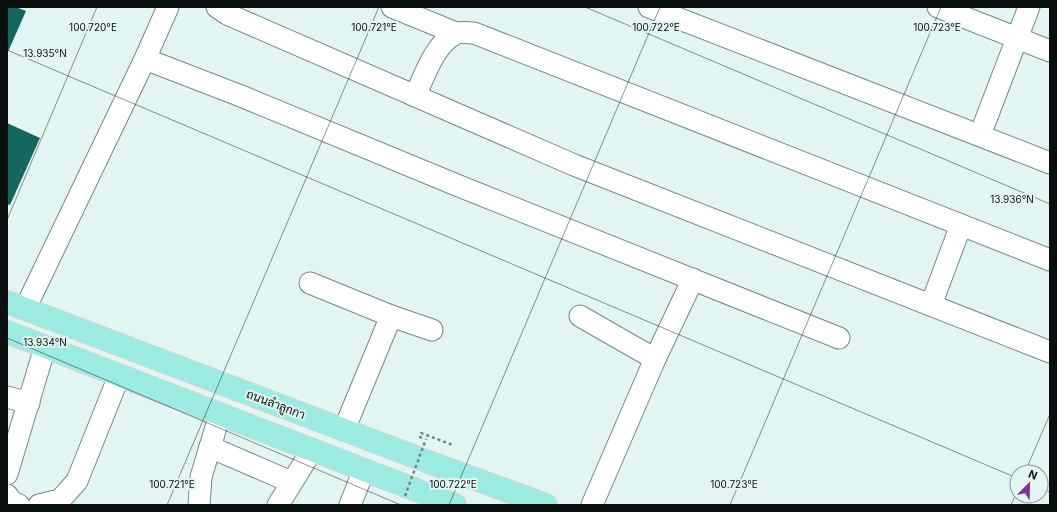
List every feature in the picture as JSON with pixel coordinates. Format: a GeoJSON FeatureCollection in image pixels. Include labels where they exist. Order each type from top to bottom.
{"type":"FeatureCollection","features":[{"type":"Feature","properties":{"kind":"main road","name":"ถนนลำลูกกา"},"geometry":{"type":"LineString","coordinates":[[16,305],[546,505]]}},
{"type":"Feature","properties":{"kind":"main road"},"geometry":{"type":"LineString","coordinates":[[7,332],[450,504]]}},
{"type":"Feature","properties":{"kind":"street"},"geometry":{"type":"LineString","coordinates":[[16,305],[145,59],[168,7]]}},
{"type":"Feature","properties":{"kind":"street"},"geometry":{"type":"LineString","coordinates":[[217,7],[227,14],[574,166],[1050,352]]}},
{"type":"Feature","properties":{"kind":"street"},"geometry":{"type":"LineString","coordinates":[[392,7],[456,33],[474,33],[1050,260]]}},
{"type":"Feature","properties":{"kind":"street"},"geometry":{"type":"LineString","coordinates":[[649,7],[1050,163]]}},
{"type":"Feature","properties":{"kind":"street"},"geometry":{"type":"LineString","coordinates":[[938,7],[1050,51]]}},
{"type":"Feature","properties":{"kind":"street"},"geometry":{"type":"LineString","coordinates":[[980,135],[1029,7]]}},
{"type":"Feature","properties":{"kind":"street"},"geometry":{"type":"LineString","coordinates":[[415,96],[438,50],[456,33]]}},
{"type":"Feature","properties":{"kind":"street"},"geometry":{"type":"LineString","coordinates":[[145,59],[241,96],[460,186],[839,338]]}},
{"type":"Feature","properties":{"kind":"street"},"geometry":{"type":"LineString","coordinates":[[931,305],[961,225]]}},
{"type":"Feature","properties":{"kind":"street"},"geometry":{"type":"LineString","coordinates":[[592,505],[655,359],[693,279]]}},
{"type":"Feature","properties":{"kind":"street"},"geometry":{"type":"LineString","coordinates":[[310,283],[391,316],[432,330]]}},
{"type":"Feature","properties":{"kind":"street"},"geometry":{"type":"LineString","coordinates":[[344,430],[391,316]]}},
{"type":"Feature","properties":{"kind":"street"},"geometry":{"type":"LineString","coordinates":[[580,316],[655,359]]}},
{"type":"Feature","properties":{"kind":"street"},"geometry":{"type":"LineString","coordinates":[[7,474],[20,418],[45,347]]}},
{"type":"Feature","properties":{"kind":"street"},"geometry":{"type":"LineString","coordinates":[[39,505],[60,500],[77,481],[119,376]]}},
{"type":"Feature","properties":{"kind":"street"},"geometry":{"type":"LineString","coordinates":[[7,397],[20,418]]}},
{"type":"Feature","properties":{"kind":"street"},"geometry":{"type":"LineString","coordinates":[[199,505],[201,477],[220,414]]}},
{"type":"Feature","properties":{"kind":"street"},"geometry":{"type":"LineString","coordinates":[[210,447],[291,482]]}},
{"type":"Feature","properties":{"kind":"street"},"geometry":{"type":"LineString","coordinates":[[278,505],[312,450]]}},
{"type":"Feature","properties":{"kind":"street"},"geometry":{"type":"LineString","coordinates":[[350,505],[364,470]]}},
{"type":"Feature","properties":{"kind":"street"},"geometry":{"type":"LineString","coordinates":[[7,495],[11,501],[20,505]]}},
{"type":"Feature","properties":{"kind":"path"},"geometry":{"type":"LineString","coordinates":[[420,437],[421,433],[454,445]]}},
{"type":"Feature","properties":{"kind":"path"},"geometry":{"type":"LineString","coordinates":[[405,496],[426,439]]}},
{"type":"Feature","properties":{"kind":"building"},"geometry":{"type":"Polygon","coordinates":[[[7,7],[16,7],[26,11],[7,54],[7,7]]]}},
{"type":"Feature","properties":{"kind":"building"},"geometry":{"type":"Polygon","coordinates":[[[7,123],[40,138],[10,205],[7,204],[7,123]]]}}]}
